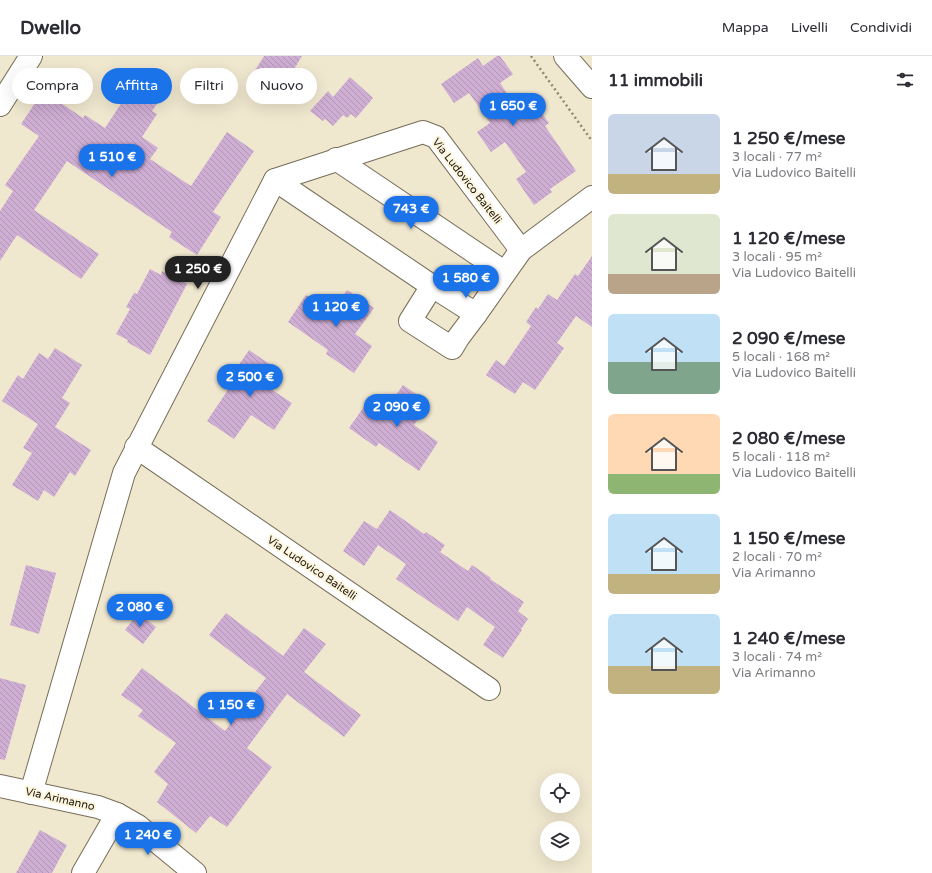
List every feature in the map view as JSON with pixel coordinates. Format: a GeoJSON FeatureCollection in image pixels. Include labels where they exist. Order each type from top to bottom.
{"type":"FeatureCollection","features":[{"type":"Feature","properties":{"kind":"street"},"geometry":{"type":"LineString","coordinates":[[0,105],[31,56]]}},
{"type":"Feature","properties":{"kind":"street"},"geometry":{"type":"LineString","coordinates":[[565,56],[592,87]]}},
{"type":"Feature","properties":{"kind":"street","name":"Via Ludovico Baitelli"},"geometry":{"type":"LineString","coordinates":[[275,180],[423,132],[436,137],[520,250]]}},
{"type":"Feature","properties":{"kind":"street"},"geometry":{"type":"LineString","coordinates":[[336,159],[504,272]]}},
{"type":"Feature","properties":{"kind":"street"},"geometry":{"type":"LineString","coordinates":[[31,793],[124,473],[136,447],[275,180],[476,314]]}},
{"type":"Feature","properties":{"kind":"street"},"geometry":{"type":"LineString","coordinates":[[432,286],[410,321],[452,348],[520,250],[592,197]]}},
{"type":"Feature","properties":{"kind":"street","name":"Via Ludovico Baitelli"},"geometry":{"type":"LineString","coordinates":[[136,447],[489,690]]}},
{"type":"Feature","properties":{"kind":"street","name":"Via Arimanno"},"geometry":{"type":"LineString","coordinates":[[0,786],[98,807],[117,814],[138,826],[195,873]]}},
{"type":"Feature","properties":{"kind":"street"},"geometry":{"type":"LineString","coordinates":[[83,873],[117,814]]}},
{"type":"Feature","properties":{"kind":"path"},"geometry":{"type":"LineString","coordinates":[[531,56],[592,141]]}},
{"type":"Feature","properties":{"kind":"building"},"geometry":{"type":"Polygon","coordinates":[[[264,56],[302,56],[295,68],[257,68],[264,56]]]}},
{"type":"Feature","properties":{"kind":"building"},"geometry":{"type":"Polygon","coordinates":[[[497,56],[500,56],[513,74],[500,83],[521,114],[535,104],[549,123],[545,126],[576,171],[550,189],[552,192],[534,205],[516,179],[526,172],[505,142],[491,152],[477,132],[490,123],[469,93],[454,103],[441,84],[478,58],[483,66],[497,56]]]}},
{"type":"Feature","properties":{"kind":"building"},"geometry":{"type":"Polygon","coordinates":[[[350,77],[373,98],[356,118],[351,114],[347,118],[343,115],[333,126],[325,119],[323,121],[310,111],[328,91],[333,97],[350,77]]]}},
{"type":"Feature","properties":{"kind":"building"},"geometry":{"type":"Polygon","coordinates":[[[34,104],[62,104],[83,118],[85,115],[105,128],[121,104],[157,104],[152,111],[157,114],[142,137],[158,148],[150,159],[191,186],[227,132],[254,151],[213,212],[221,217],[197,255],[169,237],[172,232],[67,161],[34,210],[99,254],[81,279],[17,235],[0,261],[0,211],[13,191],[5,185],[39,136],[21,124],[34,104]]]}},
{"type":"Feature","properties":{"kind":"building"},"geometry":{"type":"Polygon","coordinates":[[[592,256],[592,327],[576,316],[557,343],[564,348],[535,390],[523,382],[515,394],[486,375],[496,360],[504,366],[531,326],[526,322],[536,307],[538,309],[548,294],[557,300],[575,274],[578,276],[592,256]]]}},
{"type":"Feature","properties":{"kind":"building"},"geometry":{"type":"Polygon","coordinates":[[[150,269],[161,275],[162,271],[187,284],[150,355],[127,342],[128,340],[116,334],[130,309],[126,307],[134,293],[137,294],[150,269]]]}},
{"type":"Feature","properties":{"kind":"building"},"geometry":{"type":"Polygon","coordinates":[[[347,290],[374,308],[355,334],[372,346],[354,373],[326,354],[328,350],[288,322],[306,295],[332,313],[347,290]]]}},
{"type":"Feature","properties":{"kind":"building"},"geometry":{"type":"Polygon","coordinates":[[[55,348],[82,365],[62,398],[70,403],[55,427],[91,450],[75,476],[70,472],[54,497],[44,490],[38,501],[12,485],[32,453],[23,448],[38,424],[2,401],[18,375],[23,379],[39,353],[48,359],[55,348]]]}},
{"type":"Feature","properties":{"kind":"building"},"geometry":{"type":"Polygon","coordinates":[[[249,350],[277,369],[266,386],[292,403],[274,430],[251,415],[234,439],[207,421],[234,381],[230,378],[249,350]]]}},
{"type":"Feature","properties":{"kind":"building"},"geometry":{"type":"Polygon","coordinates":[[[403,385],[429,403],[414,425],[438,442],[419,471],[379,443],[376,447],[349,428],[368,401],[384,412],[403,385]]]}},
{"type":"Feature","properties":{"kind":"building"},"geometry":{"type":"Polygon","coordinates":[[[390,510],[424,534],[426,532],[445,545],[440,552],[468,571],[472,565],[524,602],[518,611],[528,619],[503,658],[483,645],[495,627],[467,607],[458,621],[396,579],[406,564],[378,545],[364,566],[343,551],[364,521],[377,529],[390,510]]]}},
{"type":"Feature","properties":{"kind":"building"},"geometry":{"type":"Polygon","coordinates":[[[26,565],[56,573],[39,634],[10,625],[26,565]]]}},
{"type":"Feature","properties":{"kind":"building"},"geometry":{"type":"Polygon","coordinates":[[[138,613],[156,627],[143,644],[125,630],[138,613]]]}},
{"type":"Feature","properties":{"kind":"building"},"geometry":{"type":"Polygon","coordinates":[[[226,613],[283,656],[304,628],[326,644],[304,672],[361,715],[344,737],[287,694],[247,748],[272,767],[227,827],[210,816],[196,833],[157,802],[168,784],[154,772],[176,743],[138,716],[143,710],[121,695],[142,668],[225,731],[266,678],[209,635],[226,613]]]}},
{"type":"Feature","properties":{"kind":"building"},"geometry":{"type":"Polygon","coordinates":[[[0,678],[26,685],[5,760],[0,759],[0,678]]]}},
{"type":"Feature","properties":{"kind":"building"},"geometry":{"type":"Polygon","coordinates":[[[40,830],[67,845],[52,873],[16,873],[40,830]]]}}]}
